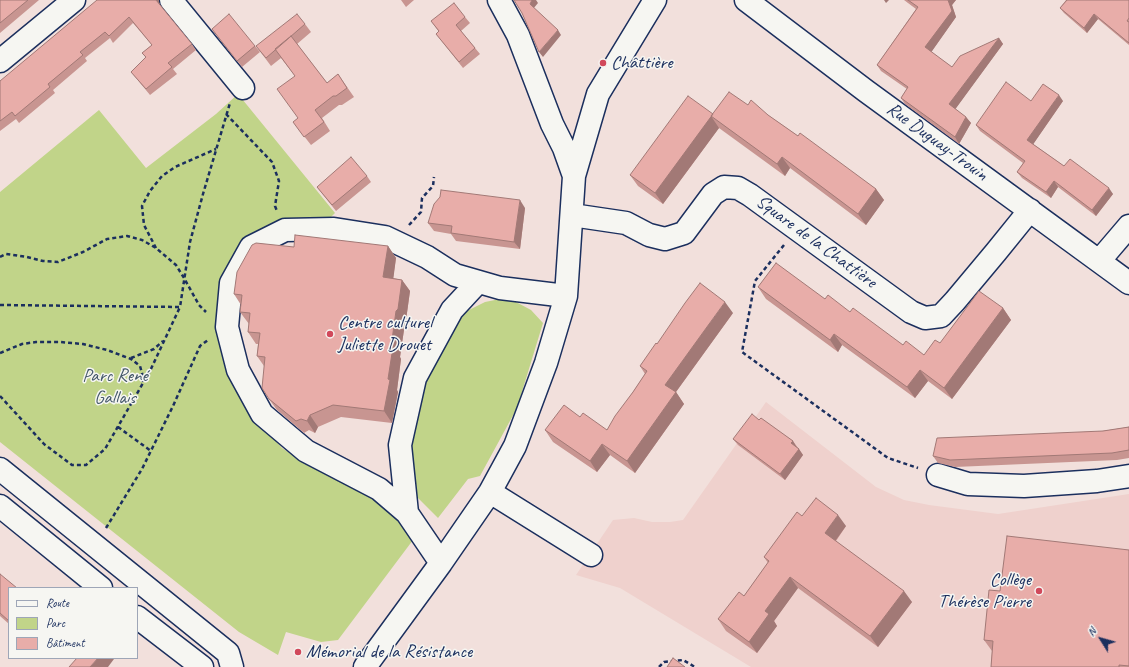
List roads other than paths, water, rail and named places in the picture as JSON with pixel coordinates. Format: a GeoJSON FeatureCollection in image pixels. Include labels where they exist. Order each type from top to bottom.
{"type":"FeatureCollection","features":[{"type":"Feature","properties":{"kind":"street"},"geometry":{"type":"LineString","coordinates":[[0,61],[74,0]]}},
{"type":"Feature","properties":{"kind":"street"},"geometry":{"type":"LineString","coordinates":[[171,0],[239,83]]}},
{"type":"Feature","properties":{"kind":"street"},"geometry":{"type":"LineString","coordinates":[[499,0],[518,35],[552,124],[564,148],[574,176]]}},
{"type":"Feature","properties":{"kind":"street"},"geometry":{"type":"LineString","coordinates":[[365,667],[441,563],[490,492],[515,446],[546,363],[566,296],[574,176],[598,94],[656,0]]}},
{"type":"Feature","properties":{"kind":"street","name":"Rue Duguay-Trouin"},"geometry":{"type":"LineString","coordinates":[[757,3],[866,91],[1100,260],[1129,283]]}},
{"type":"Feature","properties":{"kind":"street","name":"Square de la Chattière"},"geometry":{"type":"LineString","coordinates":[[572,215],[626,223],[649,235],[665,239],[684,233],[713,194],[724,187],[738,188],[750,195],[911,312],[925,318],[941,316],[1030,210]]}},
{"type":"Feature","properties":{"kind":"street"},"geometry":{"type":"LineString","coordinates":[[1100,260],[1129,226]]}},
{"type":"Feature","properties":{"kind":"street"},"geometry":{"type":"LineString","coordinates":[[441,563],[406,512],[379,488],[306,451],[262,414],[238,370],[227,327],[231,283],[251,247],[285,230],[334,228],[384,237],[426,257],[456,275],[478,282],[500,288],[566,296]]}},
{"type":"Feature","properties":{"kind":"street"},"geometry":{"type":"LineString","coordinates":[[406,512],[400,446],[415,378],[452,310],[478,282]]}},
{"type":"Feature","properties":{"kind":"street"},"geometry":{"type":"LineString","coordinates":[[0,469],[228,653],[232,667]]}},
{"type":"Feature","properties":{"kind":"street"},"geometry":{"type":"LineString","coordinates":[[938,475],[968,484],[1024,486],[1129,476]]}},
{"type":"Feature","properties":{"kind":"street"},"geometry":{"type":"LineString","coordinates":[[490,492],[591,555]]}},
{"type":"Feature","properties":{"kind":"street"},"geometry":{"type":"LineString","coordinates":[[0,506],[100,587]]}},
{"type":"Feature","properties":{"kind":"street"},"geometry":{"type":"LineString","coordinates":[[138,618],[200,666]]}},
{"type":"Feature","properties":{"kind":"place","name":"Châttière"},"geometry":{"type":"Point","coordinates":[603,63]}},
{"type":"Feature","properties":{"kind":"place","name":"Centre culturel Juliette Drouet"},"geometry":{"type":"Point","coordinates":[330,334]}},
{"type":"Feature","properties":{"kind":"place","name":"Collège Thérèse Pierre"},"geometry":{"type":"Point","coordinates":[1039,591]}},
{"type":"Feature","properties":{"kind":"place","name":"Mémorial de la Résistance"},"geometry":{"type":"Point","coordinates":[298,652]}},
{"type":"Feature","properties":{"kind":"park label","name":"Parc René Gallais"},"geometry":{"type":"Point","coordinates":[115,387]}}]}
